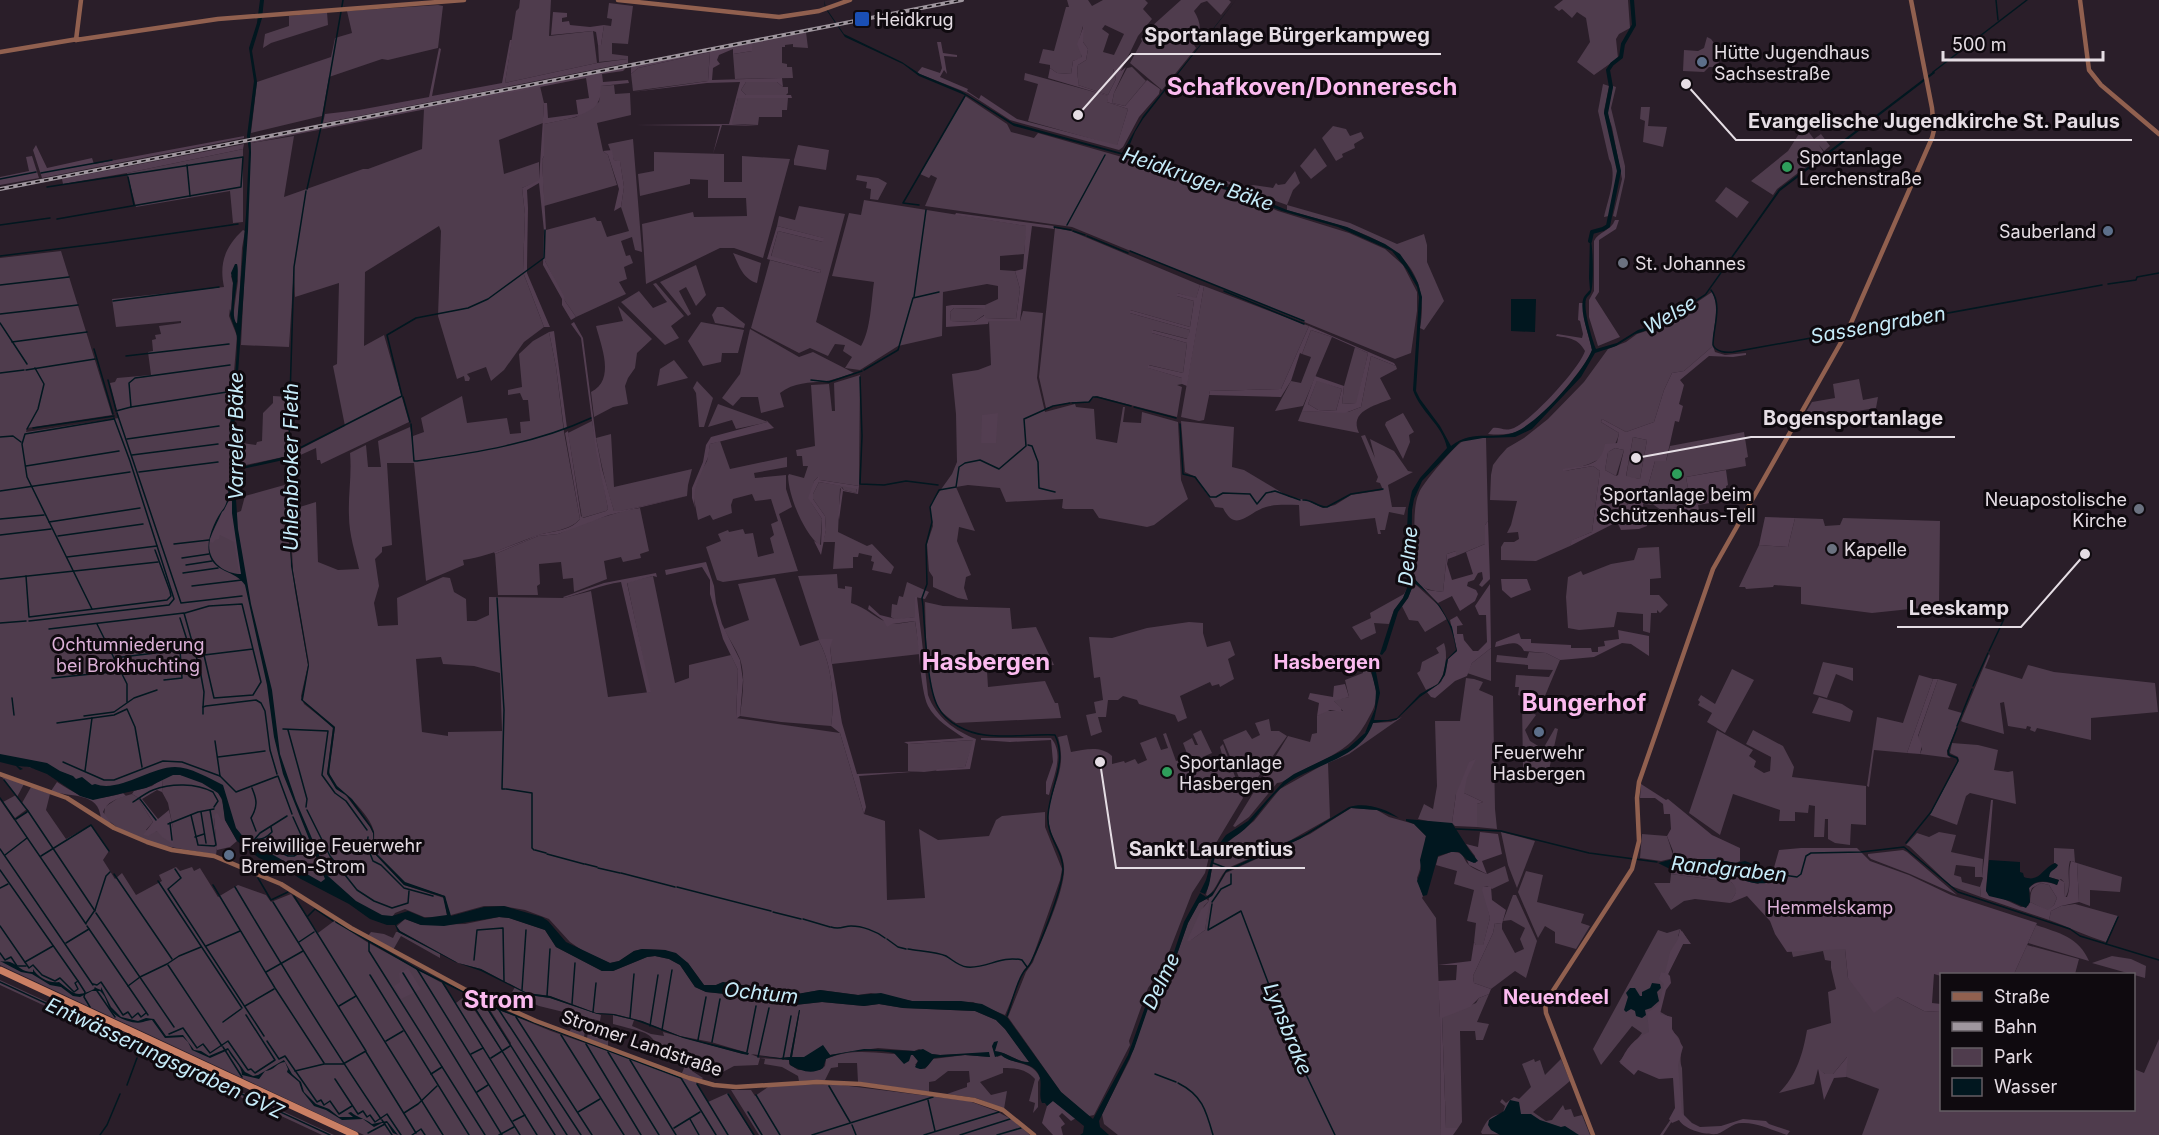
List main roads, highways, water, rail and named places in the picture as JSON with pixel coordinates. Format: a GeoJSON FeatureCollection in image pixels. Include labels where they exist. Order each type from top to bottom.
{"type":"FeatureCollection","features":[{"type":"Feature","properties":{"kind":"highway"},"geometry":{"type":"LineString","coordinates":[[0,972],[345,1135]]}},
{"type":"Feature","properties":{"kind":"highway"},"geometry":{"type":"LineString","coordinates":[[0,972],[355,1135]]}},
{"type":"Feature","properties":{"kind":"main road"},"geometry":{"type":"LineString","coordinates":[[76,40],[81,0]]}},
{"type":"Feature","properties":{"kind":"main road"},"geometry":{"type":"LineString","coordinates":[[0,52],[196,21],[464,0]]}},
{"type":"Feature","properties":{"kind":"main road"},"geometry":{"type":"LineString","coordinates":[[618,0],[778,17],[824,10],[849,0]]}},
{"type":"Feature","properties":{"kind":"main road"},"geometry":{"type":"LineString","coordinates":[[1593,1135],[1546,1013],[1545,1003],[1636,860],[1639,841],[1637,798],[1639,782],[1713,569],[1847,331],[1932,138],[1934,125],[1911,0]]}},
{"type":"Feature","properties":{"kind":"main road"},"geometry":{"type":"LineString","coordinates":[[2080,0],[2087,62],[2095,80],[2159,134]]}},
{"type":"Feature","properties":{"kind":"main road"},"geometry":{"type":"LineString","coordinates":[[77,29],[81,34],[91,36]]}},
{"type":"Feature","properties":{"kind":"main road"},"geometry":{"type":"LineString","coordinates":[[69,41],[77,29]]}},
{"type":"Feature","properties":{"kind":"main road"},"geometry":{"type":"LineString","coordinates":[[76,40],[107,35]]}},
{"type":"Feature","properties":{"kind":"main road","name":"Stromer Landstraße"},"geometry":{"type":"LineString","coordinates":[[0,774],[67,798],[114,828],[154,845],[214,856],[281,884],[346,925],[471,993],[534,1020],[689,1078],[736,1087],[817,1082],[860,1084],[974,1100],[1003,1110],[1034,1135]]}},
{"type":"Feature","properties":{"kind":"water","name":"Ochtum"},"geometry":{"type":"Polygon","coordinates":[[[260,0],[264,0],[262,18],[252,51],[257,82],[250,137],[248,231],[234,430],[234,467],[238,469],[234,471],[238,529],[251,604],[272,690],[280,754],[296,801],[328,876],[356,901],[382,915],[392,916],[408,911],[425,918],[447,915],[443,897],[404,885],[373,852],[373,848],[405,882],[445,896],[451,916],[484,907],[504,906],[542,917],[566,942],[610,963],[642,949],[665,950],[676,953],[688,963],[704,985],[716,985],[723,982],[797,994],[820,990],[858,995],[881,993],[912,1001],[961,1001],[982,1004],[1007,1017],[1061,1092],[1093,1119],[1128,1055],[1149,996],[1171,961],[1184,922],[1200,893],[1206,897],[1214,891],[1226,870],[1305,834],[1349,807],[1362,805],[1376,807],[1399,818],[1377,810],[1351,808],[1300,839],[1226,872],[1212,896],[1199,903],[1188,923],[1174,963],[1153,994],[1134,1049],[1099,1121],[1100,1127],[1109,1135],[1080,1135],[1083,1133],[1084,1126],[1053,1101],[1047,1106],[1042,1103],[1040,1078],[1036,1070],[1001,1055],[995,1057],[992,1046],[998,1041],[995,1051],[1029,1062],[996,1020],[975,1011],[822,1002],[795,1005],[706,992],[695,987],[680,965],[669,959],[647,957],[613,971],[602,971],[556,947],[545,930],[509,918],[499,917],[444,926],[421,925],[405,919],[396,925],[400,931],[458,963],[481,969],[527,993],[550,996],[596,1013],[614,1014],[642,1021],[680,1036],[749,1053],[748,1055],[743,1054],[683,1038],[634,1020],[597,1014],[550,998],[529,995],[481,971],[455,962],[398,932],[395,925],[387,925],[370,919],[349,904],[288,870],[259,858],[237,841],[225,820],[222,799],[218,793],[202,783],[180,775],[173,775],[146,788],[93,800],[80,796],[47,774],[29,767],[18,766],[23,769],[20,770],[16,766],[0,762],[0,754],[47,763],[76,779],[82,777],[92,785],[104,786],[124,783],[165,768],[181,767],[193,771],[223,785],[236,828],[245,839],[321,882],[325,879],[283,774],[274,737],[267,685],[245,585],[236,576],[220,568],[211,560],[208,547],[212,529],[226,503],[230,478],[230,426],[237,339],[230,313],[233,283],[231,273],[237,264],[234,312],[237,324],[246,215],[249,151],[247,136],[254,81],[249,48],[257,23],[260,0]],[[229,500],[222,512],[209,546],[210,553],[217,564],[228,571],[241,574],[232,513],[232,501],[229,500]]]}},
{"type":"Feature","properties":{"kind":"water","name":"Heidkruger Bäke"},"geometry":{"type":"Polygon","coordinates":[[[824,0],[826,8],[844,34],[902,62],[920,74],[961,91],[1013,123],[1122,153],[1143,116],[1236,0],[1143,119],[1126,154],[1243,192],[1287,210],[1347,227],[1385,244],[1400,254],[1418,283],[1422,297],[1416,391],[1451,446],[1473,436],[1509,434],[1519,430],[1556,399],[1587,360],[1592,350],[1582,309],[1584,297],[1590,290],[1590,236],[1593,281],[1591,292],[1585,304],[1588,324],[1596,349],[1617,343],[1638,330],[1657,324],[1705,294],[1779,189],[1934,71],[1935,73],[1780,191],[1706,295],[1660,326],[1635,334],[1616,346],[1595,353],[1581,377],[1532,429],[1515,437],[1483,438],[1460,442],[1422,481],[1412,510],[1411,575],[1440,606],[1452,627],[1457,651],[1448,659],[1445,675],[1439,684],[1420,697],[1396,720],[1373,723],[1357,746],[1280,789],[1246,828],[1218,851],[1212,864],[1209,885],[1205,894],[1200,892],[1206,880],[1214,851],[1226,835],[1248,821],[1284,781],[1348,748],[1365,733],[1375,709],[1376,691],[1371,670],[1379,655],[1381,658],[1376,672],[1380,693],[1374,720],[1388,720],[1397,718],[1420,694],[1438,684],[1443,675],[1446,660],[1456,650],[1451,630],[1437,603],[1414,583],[1408,598],[1398,612],[1386,650],[1382,655],[1380,654],[1394,610],[1407,588],[1408,509],[1412,491],[1420,478],[1447,448],[1441,432],[1416,398],[1413,390],[1419,297],[1417,287],[1392,251],[1338,227],[1282,211],[1123,155],[1014,126],[967,96],[919,76],[903,64],[845,37],[825,8],[824,0]]]}},
{"type":"Feature","properties":{"kind":"water"},"geometry":{"type":"Polygon","coordinates":[[[1511,299],[1536,299],[1535,332],[1511,331],[1511,299]]]}},
{"type":"Feature","properties":{"kind":"water"},"geometry":{"type":"Polygon","coordinates":[[[290,396],[290,530],[288,459],[242,469],[241,467],[288,456],[290,396]]]}},
{"type":"Feature","properties":{"kind":"water"},"geometry":{"type":"Polygon","coordinates":[[[291,549],[309,666],[303,700],[335,727],[329,773],[337,786],[352,799],[374,832],[373,848],[373,833],[370,827],[347,796],[336,789],[327,774],[333,728],[301,700],[308,665],[291,566],[291,549]]]}},
{"type":"Feature","properties":{"kind":"water"},"geometry":{"type":"Polygon","coordinates":[[[1406,819],[1452,823],[1478,861],[1474,863],[1467,860],[1459,852],[1438,856],[1427,895],[1423,896],[1417,881],[1426,836],[1406,819]]]}},
{"type":"Feature","properties":{"kind":"water"},"geometry":{"type":"Polygon","coordinates":[[[1673,859],[1714,859],[1736,863],[1745,861],[1775,872],[1775,881],[1756,883],[1739,877],[1672,870],[1658,863],[1673,859]]]}},
{"type":"Feature","properties":{"kind":"water"},"geometry":{"type":"Polygon","coordinates":[[[1989,860],[2020,862],[2020,872],[2024,877],[2029,878],[2037,877],[2055,863],[2058,865],[2049,877],[2059,880],[2057,885],[2042,882],[2032,885],[2029,888],[2030,902],[2026,908],[1989,896],[1986,891],[1989,860]]]}},
{"type":"Feature","properties":{"kind":"water"},"geometry":{"type":"Polygon","coordinates":[[[0,961],[10,962],[26,971],[33,972],[33,969],[37,975],[52,982],[59,982],[76,994],[96,988],[101,990],[101,987],[111,1007],[121,1017],[138,1021],[146,1018],[154,1019],[166,1036],[183,1035],[194,1050],[209,1056],[228,1048],[245,1072],[253,1076],[284,1060],[292,1074],[301,1082],[304,1092],[316,1104],[329,1109],[339,1117],[353,1117],[348,1113],[351,1112],[372,1124],[387,1121],[398,1135],[393,1133],[387,1123],[374,1127],[363,1119],[342,1120],[314,1106],[302,1091],[299,1082],[287,1072],[285,1062],[265,1071],[259,1079],[242,1075],[228,1050],[210,1058],[192,1050],[183,1037],[165,1038],[152,1020],[139,1023],[119,1017],[111,1011],[100,991],[92,991],[80,997],[73,996],[61,987],[50,985],[32,974],[21,972],[0,961]]]}},
{"type":"Feature","properties":{"kind":"water"},"geometry":{"type":"Polygon","coordinates":[[[1652,983],[1660,984],[1661,988],[1657,992],[1659,1001],[1645,1010],[1646,1015],[1642,1018],[1636,1016],[1635,1011],[1631,1009],[1626,1012],[1624,1010],[1628,997],[1626,993],[1630,988],[1635,988],[1642,996],[1642,992],[1650,988],[1652,983]]]}},
{"type":"Feature","properties":{"kind":"water"},"geometry":{"type":"Polygon","coordinates":[[[799,1010],[792,1057],[804,1057],[823,1045],[830,1055],[864,1049],[915,1051],[923,1049],[940,1055],[989,1052],[990,1057],[965,1055],[934,1058],[926,1067],[918,1069],[915,1067],[918,1061],[913,1055],[904,1064],[894,1053],[860,1051],[826,1059],[823,1068],[811,1072],[790,1065],[789,1060],[750,1055],[790,1057],[799,1010]]]}},
{"type":"Feature","properties":{"kind":"water"},"geometry":{"type":"Polygon","coordinates":[[[1510,1100],[1519,1102],[1521,1114],[1531,1114],[1540,1120],[1561,1127],[1565,1126],[1579,1135],[1500,1135],[1491,1130],[1488,1125],[1489,1120],[1504,1111],[1510,1100]]]}},
{"type":"Feature","properties":{"kind":"waterway"},"geometry":{"type":"LineString","coordinates":[[307,189],[321,127],[343,0]]}},
{"type":"Feature","properties":{"kind":"waterway","name":"Delme"},"geometry":{"type":"LineString","coordinates":[[1590,241],[1592,232],[1608,226],[1619,171],[1606,113],[1611,87],[1608,70],[1621,57],[1623,44],[1634,25],[1632,0]]}},
{"type":"Feature","properties":{"kind":"waterway"},"geometry":{"type":"LineString","coordinates":[[1996,0],[1998,20]]}},
{"type":"Feature","properties":{"kind":"waterway","name":"Welse"},"geometry":{"type":"LineString","coordinates":[[1933,72],[2027,0]]}},
{"type":"Feature","properties":{"kind":"waterway"},"geometry":{"type":"LineString","coordinates":[[919,205],[903,203],[965,96]]}},
{"type":"Feature","properties":{"kind":"waterway"},"geometry":{"type":"LineString","coordinates":[[1067,225],[1105,155]]}},
{"type":"Feature","properties":{"kind":"waterway"},"geometry":{"type":"LineString","coordinates":[[47,187],[243,157],[241,187],[57,219]]}},
{"type":"Feature","properties":{"kind":"waterway"},"geometry":{"type":"LineString","coordinates":[[41,173],[112,160]]}},
{"type":"Feature","properties":{"kind":"waterway"},"geometry":{"type":"LineString","coordinates":[[187,165],[190,196]]}},
{"type":"Feature","properties":{"kind":"waterway"},"geometry":{"type":"LineString","coordinates":[[0,179],[36,172]]}},
{"type":"Feature","properties":{"kind":"waterway"},"geometry":{"type":"LineString","coordinates":[[128,177],[134,205]]}},
{"type":"Feature","properties":{"kind":"waterway","name":"Uhlenbroker Fleth"},"geometry":{"type":"LineString","coordinates":[[290,397],[294,267],[306,191]]}},
{"type":"Feature","properties":{"kind":"waterway"},"geometry":{"type":"LineString","coordinates":[[914,297],[926,210]]}},
{"type":"Feature","properties":{"kind":"waterway"},"geometry":{"type":"LineString","coordinates":[[0,225],[50,218]]}},
{"type":"Feature","properties":{"kind":"waterway"},"geometry":{"type":"LineString","coordinates":[[0,256],[238,224]]}},
{"type":"Feature","properties":{"kind":"waterway"},"geometry":{"type":"LineString","coordinates":[[1054,227],[1071,230]]}},
{"type":"Feature","properties":{"kind":"waterway"},"geometry":{"type":"LineString","coordinates":[[290,453],[402,396],[387,335],[416,318],[468,308],[488,299],[544,258],[545,230]]}},
{"type":"Feature","properties":{"kind":"waterway"},"geometry":{"type":"LineString","coordinates":[[1073,231],[1085,235]]}},
{"type":"Feature","properties":{"kind":"waterway"},"geometry":{"type":"LineString","coordinates":[[1087,236],[1128,253]]}},
{"type":"Feature","properties":{"kind":"waterway"},"geometry":{"type":"LineString","coordinates":[[1130,251],[1304,321]]}},
{"type":"Feature","properties":{"kind":"waterway","name":"Sassengraben"},"geometry":{"type":"LineString","coordinates":[[2108,284],[2136,280],[2137,277],[2159,273]]}},
{"type":"Feature","properties":{"kind":"waterway"},"geometry":{"type":"LineString","coordinates":[[0,285],[69,277]]}},
{"type":"Feature","properties":{"kind":"waterway","name":"Sassengraben"},"geometry":{"type":"LineString","coordinates":[[1849,331],[2102,285]]}},
{"type":"Feature","properties":{"kind":"waterway"},"geometry":{"type":"LineString","coordinates":[[113,301],[219,287]]}},
{"type":"Feature","properties":{"kind":"waterway","name":"Sassengraben"},"geometry":{"type":"LineString","coordinates":[[1711,290],[1715,296],[1717,310],[1713,345],[1722,352],[1844,332]]}},
{"type":"Feature","properties":{"kind":"waterway"},"geometry":{"type":"LineString","coordinates":[[1224,291],[1304,324]]}},
{"type":"Feature","properties":{"kind":"waterway"},"geometry":{"type":"LineString","coordinates":[[864,370],[898,350],[913,298],[939,292]]}},
{"type":"Feature","properties":{"kind":"waterway"},"geometry":{"type":"LineString","coordinates":[[0,314],[78,305]]}},
{"type":"Feature","properties":{"kind":"waterway"},"geometry":{"type":"LineString","coordinates":[[0,323],[27,364]]}},
{"type":"Feature","properties":{"kind":"waterway"},"geometry":{"type":"LineString","coordinates":[[12,342],[87,332]]}},
{"type":"Feature","properties":{"kind":"waterway"},"geometry":{"type":"LineString","coordinates":[[126,356],[229,344]]}},
{"type":"Feature","properties":{"kind":"waterway"},"geometry":{"type":"LineString","coordinates":[[94,349],[113,414]]}},
{"type":"Feature","properties":{"kind":"waterway"},"geometry":{"type":"LineString","coordinates":[[26,370],[95,359]]}},
{"type":"Feature","properties":{"kind":"waterway","name":"Varreler Bäke"},"geometry":{"type":"LineString","coordinates":[[131,407],[129,383],[135,378],[230,365]]}},
{"type":"Feature","properties":{"kind":"waterway"},"geometry":{"type":"LineString","coordinates":[[27,429],[38,409],[44,384],[35,368]]}},
{"type":"Feature","properties":{"kind":"waterway"},"geometry":{"type":"LineString","coordinates":[[0,373],[24,370]]}},
{"type":"Feature","properties":{"kind":"waterway"},"geometry":{"type":"LineString","coordinates":[[811,380],[829,382],[862,371]]}},
{"type":"Feature","properties":{"kind":"waterway"},"geometry":{"type":"LineString","coordinates":[[860,377],[862,436],[860,484],[884,485],[906,481],[938,485]]}},
{"type":"Feature","properties":{"kind":"waterway"},"geometry":{"type":"LineString","coordinates":[[108,380],[116,410]]}},
{"type":"Feature","properties":{"kind":"waterway","name":"Varreler Bäke"},"geometry":{"type":"LineString","coordinates":[[116,411],[227,392]]}},
{"type":"Feature","properties":{"kind":"waterway"},"geometry":{"type":"LineString","coordinates":[[403,397],[410,422]]}},
{"type":"Feature","properties":{"kind":"waterway"},"geometry":{"type":"LineString","coordinates":[[1072,403],[1089,402],[1093,397],[1097,397],[1131,406]]}},
{"type":"Feature","properties":{"kind":"waterway"},"geometry":{"type":"LineString","coordinates":[[1007,1016],[1018,983],[1030,964],[1045,930],[1055,904],[1063,871],[1061,857],[1048,823],[1049,805],[1059,765],[1059,745],[1055,735],[978,734],[946,718],[938,707],[931,687],[922,598],[927,584],[926,545],[932,522],[930,507],[939,490],[956,487],[959,467],[965,463],[980,460],[999,469],[1026,446],[1024,419],[1053,406],[1070,403]]}},
{"type":"Feature","properties":{"kind":"waterway"},"geometry":{"type":"LineString","coordinates":[[1134,407],[1176,418]]}},
{"type":"Feature","properties":{"kind":"waterway"},"geometry":{"type":"LineString","coordinates":[[117,413],[181,603],[242,596]]}},
{"type":"Feature","properties":{"kind":"waterway"},"geometry":{"type":"LineString","coordinates":[[33,428],[114,416]]}},
{"type":"Feature","properties":{"kind":"waterway"},"geometry":{"type":"LineString","coordinates":[[29,621],[169,605],[174,599],[114,418]]}},
{"type":"Feature","properties":{"kind":"waterway"},"geometry":{"type":"LineString","coordinates":[[411,424],[414,461],[417,461],[528,440],[591,418]]}},
{"type":"Feature","properties":{"kind":"waterway"},"geometry":{"type":"LineString","coordinates":[[92,609],[27,477],[22,444],[25,434],[114,419]]}},
{"type":"Feature","properties":{"kind":"waterway"},"geometry":{"type":"LineString","coordinates":[[1180,424],[1183,474],[1195,477],[1210,497],[1223,493],[1250,494],[1257,504],[1266,493],[1275,491],[1300,500]]}},
{"type":"Feature","properties":{"kind":"waterway","name":"Varreler Bäke"},"geometry":{"type":"LineString","coordinates":[[127,439],[219,426]]}},
{"type":"Feature","properties":{"kind":"waterway"},"geometry":{"type":"LineString","coordinates":[[0,437],[13,436],[21,442]]}},
{"type":"Feature","properties":{"kind":"waterway","name":"Varreler Bäke"},"geometry":{"type":"LineString","coordinates":[[132,455],[218,444]]}},
{"type":"Feature","properties":{"kind":"waterway"},"geometry":{"type":"LineString","coordinates":[[1028,445],[1032,446],[1038,462],[1039,488],[1055,492]]}},
{"type":"Feature","properties":{"kind":"waterway"},"geometry":{"type":"LineString","coordinates":[[26,466],[119,451]]}},
{"type":"Feature","properties":{"kind":"waterway","name":"Varreler Bäke"},"geometry":{"type":"LineString","coordinates":[[139,472],[218,462]]}},
{"type":"Feature","properties":{"kind":"waterway"},"geometry":{"type":"LineString","coordinates":[[0,491],[130,472]]}},
{"type":"Feature","properties":{"kind":"waterway"},"geometry":{"type":"LineString","coordinates":[[1303,500],[1327,507],[1351,494],[1383,489]]}},
{"type":"Feature","properties":{"kind":"waterway"},"geometry":{"type":"LineString","coordinates":[[49,522],[140,508]]}},
{"type":"Feature","properties":{"kind":"waterway"},"geometry":{"type":"LineString","coordinates":[[0,519],[44,515]]}},
{"type":"Feature","properties":{"kind":"waterway"},"geometry":{"type":"LineString","coordinates":[[58,536],[143,524]]}},
{"type":"Feature","properties":{"kind":"waterway"},"geometry":{"type":"LineString","coordinates":[[0,535],[51,529]]}},
{"type":"Feature","properties":{"kind":"waterway"},"geometry":{"type":"LineString","coordinates":[[174,544],[209,540]]}},
{"type":"Feature","properties":{"kind":"waterway"},"geometry":{"type":"LineString","coordinates":[[67,557],[157,546]]}},
{"type":"Feature","properties":{"kind":"waterway"},"geometry":{"type":"LineString","coordinates":[[26,576],[29,617],[167,600],[171,596],[170,591],[155,550]]}},
{"type":"Feature","properties":{"kind":"waterway"},"geometry":{"type":"LineString","coordinates":[[182,558],[209,554]]}},
{"type":"Feature","properties":{"kind":"waterway"},"geometry":{"type":"LineString","coordinates":[[186,565],[212,561]]}},
{"type":"Feature","properties":{"kind":"waterway"},"geometry":{"type":"LineString","coordinates":[[0,579],[158,562]]}},
{"type":"Feature","properties":{"kind":"waterway"},"geometry":{"type":"LineString","coordinates":[[183,573],[218,568]]}},
{"type":"Feature","properties":{"kind":"waterway"},"geometry":{"type":"LineString","coordinates":[[192,586],[242,580]]}},
{"type":"Feature","properties":{"kind":"waterway"},"geometry":{"type":"LineString","coordinates":[[497,598],[504,710],[502,789],[505,789]]}},
{"type":"Feature","properties":{"kind":"waterway"},"geometry":{"type":"LineString","coordinates":[[185,613],[209,606],[242,604],[261,682],[253,695],[214,698],[204,655],[253,649]]}},
{"type":"Feature","properties":{"kind":"waterway"},"geometry":{"type":"LineString","coordinates":[[49,629],[184,613],[200,670],[204,692],[203,707]]}},
{"type":"Feature","properties":{"kind":"waterway"},"geometry":{"type":"LineString","coordinates":[[164,680],[182,678],[180,650],[187,640],[180,618]]}},
{"type":"Feature","properties":{"kind":"waterway"},"geometry":{"type":"LineString","coordinates":[[1989,651],[2004,619]]}},
{"type":"Feature","properties":{"kind":"waterway"},"geometry":{"type":"LineString","coordinates":[[0,623],[26,621]]}},
{"type":"Feature","properties":{"kind":"waterway"},"geometry":{"type":"LineString","coordinates":[[97,624],[127,684],[127,702]]}},
{"type":"Feature","properties":{"kind":"waterway"},"geometry":{"type":"LineString","coordinates":[[114,658],[180,650]]}},
{"type":"Feature","properties":{"kind":"waterway"},"geometry":{"type":"LineString","coordinates":[[1973,686],[1988,653]]}},
{"type":"Feature","properties":{"kind":"waterway"},"geometry":{"type":"LineString","coordinates":[[52,678],[112,672],[120,669]]}},
{"type":"Feature","properties":{"kind":"waterway"},"geometry":{"type":"LineString","coordinates":[[1957,726],[1972,689]]}},
{"type":"Feature","properties":{"kind":"waterway"},"geometry":{"type":"LineString","coordinates":[[84,716],[114,712],[134,698],[157,690]]}},
{"type":"Feature","properties":{"kind":"waterway"},"geometry":{"type":"LineString","coordinates":[[12,698],[14,715]]}},
{"type":"Feature","properties":{"kind":"waterway"},"geometry":{"type":"LineString","coordinates":[[203,714],[203,707],[206,706],[256,700],[261,703],[265,711],[270,750],[277,774]]}},
{"type":"Feature","properties":{"kind":"waterway"},"geometry":{"type":"LineString","coordinates":[[85,771],[92,718],[114,715],[127,709],[135,727],[142,767]]}},
{"type":"Feature","properties":{"kind":"waterway"},"geometry":{"type":"LineString","coordinates":[[57,723],[92,718]]}},
{"type":"Feature","properties":{"kind":"waterway"},"geometry":{"type":"LineString","coordinates":[[1906,843],[1931,812],[1958,761],[1957,758],[1949,755],[1948,751],[1957,728]]}},
{"type":"Feature","properties":{"kind":"waterway"},"geometry":{"type":"LineString","coordinates":[[283,729],[328,731],[322,775],[335,793],[346,801],[367,830]]}},
{"type":"Feature","properties":{"kind":"waterway"},"geometry":{"type":"LineString","coordinates":[[288,730],[307,799],[306,807]]}},
{"type":"Feature","properties":{"kind":"waterway"},"geometry":{"type":"LineString","coordinates":[[215,741],[220,776],[236,792],[278,776],[292,814]]}},
{"type":"Feature","properties":{"kind":"waterway"},"geometry":{"type":"LineString","coordinates":[[218,757],[265,751]]}},
{"type":"Feature","properties":{"kind":"waterway"},"geometry":{"type":"LineString","coordinates":[[63,762],[104,780],[114,780],[163,761],[182,762],[220,776]]}},
{"type":"Feature","properties":{"kind":"waterway"},"geometry":{"type":"LineString","coordinates":[[4,780],[28,811],[95,911]]}},
{"type":"Feature","properties":{"kind":"waterway"},"geometry":{"type":"LineString","coordinates":[[133,802],[153,790],[183,785],[213,792],[218,801],[214,807]]}},
{"type":"Feature","properties":{"kind":"waterway"},"geometry":{"type":"LineString","coordinates":[[252,788],[256,803],[251,818],[256,831]]}},
{"type":"Feature","properties":{"kind":"waterway"},"geometry":{"type":"LineString","coordinates":[[506,789],[532,793],[532,848],[534,850]]}},
{"type":"Feature","properties":{"kind":"waterway"},"geometry":{"type":"LineString","coordinates":[[0,798],[86,924]]}},
{"type":"Feature","properties":{"kind":"waterway"},"geometry":{"type":"LineString","coordinates":[[140,799],[156,820]]}},
{"type":"Feature","properties":{"kind":"waterway"},"geometry":{"type":"LineString","coordinates":[[168,824],[198,812],[214,809]]}},
{"type":"Feature","properties":{"kind":"waterway"},"geometry":{"type":"LineString","coordinates":[[191,815],[198,845],[214,846],[216,845],[210,810]]}},
{"type":"Feature","properties":{"kind":"waterway"},"geometry":{"type":"LineString","coordinates":[[307,810],[330,856],[357,890],[374,901],[392,908],[408,903],[409,891]]}},
{"type":"Feature","properties":{"kind":"waterway"},"geometry":{"type":"LineString","coordinates":[[16,819],[27,812]]}},
{"type":"Feature","properties":{"kind":"waterway"},"geometry":{"type":"LineString","coordinates":[[201,812],[206,843]]}},
{"type":"Feature","properties":{"kind":"waterway"},"geometry":{"type":"LineString","coordinates":[[254,840],[260,833],[287,816]]}},
{"type":"Feature","properties":{"kind":"waterway"},"geometry":{"type":"LineString","coordinates":[[251,844],[254,840],[288,856],[294,856],[307,848],[293,817]]}},
{"type":"Feature","properties":{"kind":"waterway"},"geometry":{"type":"LineString","coordinates":[[170,823],[172,840]]}},
{"type":"Feature","properties":{"kind":"waterway"},"geometry":{"type":"LineString","coordinates":[[41,856],[91,825],[109,851]]}},
{"type":"Feature","properties":{"kind":"waterway"},"geometry":{"type":"LineString","coordinates":[[257,839],[269,835],[272,832],[271,827]]}},
{"type":"Feature","properties":{"kind":"waterway","name":"Randgraben"},"geometry":{"type":"LineString","coordinates":[[1456,829],[1501,831],[1589,853],[1657,862]]}},
{"type":"Feature","properties":{"kind":"waterway"},"geometry":{"type":"LineString","coordinates":[[195,837],[204,834]]}},
{"type":"Feature","properties":{"kind":"waterway","name":"Uhlenbroker Fleth"},"geometry":{"type":"LineString","coordinates":[[368,837],[367,846],[373,861],[381,865],[404,888],[433,896]]}},
{"type":"Feature","properties":{"kind":"waterway"},"geometry":{"type":"LineString","coordinates":[[5,855],[27,838]]}},
{"type":"Feature","properties":{"kind":"waterway","name":"Randgraben"},"geometry":{"type":"LineString","coordinates":[[1776,874],[1797,877],[1801,874],[1806,856],[1811,853],[1861,852],[1904,847],[1958,892],[2070,929],[2080,936],[2159,960]]}},
{"type":"Feature","properties":{"kind":"waterway"},"geometry":{"type":"LineString","coordinates":[[0,849],[93,985]]}},
{"type":"Feature","properties":{"kind":"waterway"},"geometry":{"type":"LineString","coordinates":[[535,850],[546,853]]}},
{"type":"Feature","properties":{"kind":"waterway"},"geometry":{"type":"LineString","coordinates":[[547,854],[584,864]]}},
{"type":"Feature","properties":{"kind":"waterway"},"geometry":{"type":"LineString","coordinates":[[1213,863],[1226,868]]}},
{"type":"Feature","properties":{"kind":"waterway"},"geometry":{"type":"LineString","coordinates":[[585,864],[597,867]]}},
{"type":"Feature","properties":{"kind":"waterway"},"geometry":{"type":"LineString","coordinates":[[598,868],[620,873]]}},
{"type":"Feature","properties":{"kind":"waterway"},"geometry":{"type":"LineString","coordinates":[[175,869],[181,878],[168,889],[264,1036]]}},
{"type":"Feature","properties":{"kind":"waterway"},"geometry":{"type":"LineString","coordinates":[[0,870],[78,981],[90,1007]]}},
{"type":"Feature","properties":{"kind":"waterway"},"geometry":{"type":"LineString","coordinates":[[86,923],[95,910],[106,876],[110,872]]}},
{"type":"Feature","properties":{"kind":"waterway"},"geometry":{"type":"LineString","coordinates":[[621,873],[675,887]]}},
{"type":"Feature","properties":{"kind":"waterway"},"geometry":{"type":"LineString","coordinates":[[114,874],[172,959]]}},
{"type":"Feature","properties":{"kind":"waterway"},"geometry":{"type":"LineString","coordinates":[[1212,902],[1221,889],[1231,884],[1231,874]]}},
{"type":"Feature","properties":{"kind":"waterway"},"geometry":{"type":"LineString","coordinates":[[258,878],[271,900],[288,892]]}},
{"type":"Feature","properties":{"kind":"waterway"},"geometry":{"type":"LineString","coordinates":[[158,881],[242,1008]]}},
{"type":"Feature","properties":{"kind":"waterway"},"geometry":{"type":"LineString","coordinates":[[0,888],[8,884]]}},
{"type":"Feature","properties":{"kind":"waterway"},"geometry":{"type":"LineString","coordinates":[[213,885],[275,988],[324,1063]]}},
{"type":"Feature","properties":{"kind":"waterway"},"geometry":{"type":"LineString","coordinates":[[235,887],[306,1004],[381,1119]]}},
{"type":"Feature","properties":{"kind":"waterway"},"geometry":{"type":"LineString","coordinates":[[677,887],[771,911]]}},
{"type":"Feature","properties":{"kind":"waterway"},"geometry":{"type":"LineString","coordinates":[[294,896],[443,1135]]}},
{"type":"Feature","properties":{"kind":"waterway"},"geometry":{"type":"LineString","coordinates":[[273,902],[366,1051],[343,1064],[324,1064],[295,1071]]}},
{"type":"Feature","properties":{"kind":"waterway","name":"Lynsbrake"},"geometry":{"type":"LineString","coordinates":[[1212,904],[1208,930],[1241,911],[1291,1043],[1335,1135]]}},
{"type":"Feature","properties":{"kind":"waterway"},"geometry":{"type":"LineString","coordinates":[[308,916],[315,909],[333,921]]}},
{"type":"Feature","properties":{"kind":"waterway"},"geometry":{"type":"LineString","coordinates":[[773,912],[801,919]]}},
{"type":"Feature","properties":{"kind":"waterway"},"geometry":{"type":"LineString","coordinates":[[96,913],[174,1027]]}},
{"type":"Feature","properties":{"kind":"waterway"},"geometry":{"type":"LineString","coordinates":[[2106,944],[2118,917]]}},
{"type":"Feature","properties":{"kind":"waterway"},"geometry":{"type":"LineString","coordinates":[[803,919],[830,927]]}},
{"type":"Feature","properties":{"kind":"waterway"},"geometry":{"type":"LineString","coordinates":[[336,922],[417,969],[498,1009],[681,1078],[716,1135]]}},
{"type":"Feature","properties":{"kind":"waterway"},"geometry":{"type":"LineString","coordinates":[[0,926],[29,968],[33,965],[42,975],[55,981],[60,978],[74,992],[78,989],[75,983],[78,981]]}},
{"type":"Feature","properties":{"kind":"waterway"},"geometry":{"type":"LineString","coordinates":[[87,926],[148,1015]]}},
{"type":"Feature","properties":{"kind":"waterway"},"geometry":{"type":"LineString","coordinates":[[831,927],[860,927],[885,938]]}},
{"type":"Feature","properties":{"kind":"waterway"},"geometry":{"type":"LineString","coordinates":[[474,960],[477,930],[503,928],[504,981]]}},
{"type":"Feature","properties":{"kind":"waterway"},"geometry":{"type":"LineString","coordinates":[[66,943],[89,929]]}},
{"type":"Feature","properties":{"kind":"waterway"},"geometry":{"type":"LineString","coordinates":[[522,990],[526,930]]}},
{"type":"Feature","properties":{"kind":"waterway"},"geometry":{"type":"LineString","coordinates":[[206,946],[240,931]]}},
{"type":"Feature","properties":{"kind":"waterway"},"geometry":{"type":"LineString","coordinates":[[299,942],[314,932]]}},
{"type":"Feature","properties":{"kind":"waterway"},"geometry":{"type":"LineString","coordinates":[[887,939],[898,947],[906,949]]}},
{"type":"Feature","properties":{"kind":"waterway"},"geometry":{"type":"LineString","coordinates":[[369,942],[369,951],[485,1135]]}},
{"type":"Feature","properties":{"kind":"waterway"},"geometry":{"type":"LineString","coordinates":[[25,962],[53,946]]}},
{"type":"Feature","properties":{"kind":"waterway"},"geometry":{"type":"LineString","coordinates":[[128,986],[179,956],[201,947]]}},
{"type":"Feature","properties":{"kind":"waterway"},"geometry":{"type":"LineString","coordinates":[[547,996],[550,949]]}},
{"type":"Feature","properties":{"kind":"waterway"},"geometry":{"type":"LineString","coordinates":[[908,949],[946,956],[967,967],[1007,959],[1022,960],[1027,967]]}},
{"type":"Feature","properties":{"kind":"waterway"},"geometry":{"type":"LineString","coordinates":[[266,972],[303,951]]}},
{"type":"Feature","properties":{"kind":"waterway"},"geometry":{"type":"LineString","coordinates":[[0,953],[5,960],[11,957],[17,966],[26,966]]}},
{"type":"Feature","properties":{"kind":"waterway"},"geometry":{"type":"LineString","coordinates":[[572,1004],[575,963]]}},
{"type":"Feature","properties":{"kind":"waterway"},"geometry":{"type":"LineString","coordinates":[[168,965],[222,1046]]}},
{"type":"Feature","properties":{"kind":"waterway"},"geometry":{"type":"LineString","coordinates":[[417,969],[520,1135]]}},
{"type":"Feature","properties":{"kind":"waterway"},"geometry":{"type":"LineString","coordinates":[[662,1030],[672,970]]}},
{"type":"Feature","properties":{"kind":"waterway"},"geometry":{"type":"LineString","coordinates":[[403,973],[502,1135]]}},
{"type":"Feature","properties":{"kind":"waterway"},"geometry":{"type":"LineString","coordinates":[[630,1018],[634,974]]}},
{"type":"Feature","properties":{"kind":"waterway"},"geometry":{"type":"LineString","coordinates":[[370,975],[469,1135]]}},
{"type":"Feature","properties":{"kind":"waterway"},"geometry":{"type":"LineString","coordinates":[[650,1026],[658,975]]}},
{"type":"Feature","properties":{"kind":"waterway","name":"Entwässerungsgraben GVZ"},"geometry":{"type":"LineString","coordinates":[[0,982],[330,1135]]}},
{"type":"Feature","properties":{"kind":"waterway"},"geometry":{"type":"LineString","coordinates":[[93,984],[97,985],[101,982],[123,1015],[128,1012],[132,1018],[138,1013],[141,1017],[146,1013]]}},
{"type":"Feature","properties":{"kind":"waterway"},"geometry":{"type":"LineString","coordinates":[[443,983],[537,1135]]}},
{"type":"Feature","properties":{"kind":"waterway"},"geometry":{"type":"LineString","coordinates":[[593,1012],[596,983]]}},
{"type":"Feature","properties":{"kind":"waterway"},"geometry":{"type":"LineString","coordinates":[[95,988],[115,1017]]}},
{"type":"Feature","properties":{"kind":"waterway"},"geometry":{"type":"LineString","coordinates":[[245,1006],[274,989]]}},
{"type":"Feature","properties":{"kind":"waterway"},"geometry":{"type":"LineString","coordinates":[[466,994],[555,1135]]}},
{"type":"Feature","properties":{"kind":"waterway"},"geometry":{"type":"LineString","coordinates":[[339,1006],[356,996]]}},
{"type":"Feature","properties":{"kind":"waterway"},"geometry":{"type":"LineString","coordinates":[[698,1040],[706,997]]}},
{"type":"Feature","properties":{"kind":"waterway","name":"Ochtum"},"geometry":{"type":"LineString","coordinates":[[712,1042],[720,999]]}},
{"type":"Feature","properties":{"kind":"waterway"},"geometry":{"type":"LineString","coordinates":[[484,1003],[567,1135]]}},
{"type":"Feature","properties":{"kind":"waterway","name":"Ochtum"},"geometry":{"type":"LineString","coordinates":[[747,1052],[756,1006]]}},
{"type":"Feature","properties":{"kind":"waterway","name":"Ochtum"},"geometry":{"type":"LineString","coordinates":[[758,1057],[769,1008]]}},
{"type":"Feature","properties":{"kind":"waterway"},"geometry":{"type":"LineString","coordinates":[[223,1022],[241,1009]]}},
{"type":"Feature","properties":{"kind":"waterway"},"geometry":{"type":"LineString","coordinates":[[499,1010],[581,1135]]}},
{"type":"Feature","properties":{"kind":"waterway"},"geometry":{"type":"LineString","coordinates":[[169,1034],[183,1028],[197,1048],[203,1044],[210,1053],[228,1041],[248,1070],[251,1069],[255,1073],[275,1060],[246,1015]]}},
{"type":"Feature","properties":{"kind":"waterway","name":"Ochtum"},"geometry":{"type":"LineString","coordinates":[[783,1059],[791,1016]]}},
{"type":"Feature","properties":{"kind":"waterway"},"geometry":{"type":"LineString","coordinates":[[516,1017],[592,1135]]}},
{"type":"Feature","properties":{"kind":"waterway"},"geometry":{"type":"LineString","coordinates":[[386,1041],[403,1031]]}},
{"type":"Feature","properties":{"kind":"waterway"},"geometry":{"type":"LineString","coordinates":[[561,1035],[624,1135]]}},
{"type":"Feature","properties":{"kind":"waterway"},"geometry":{"type":"LineString","coordinates":[[267,1041],[279,1059],[285,1056],[317,1102],[321,1100],[324,1105],[330,1101],[339,1114],[352,1106]]}},
{"type":"Feature","properties":{"kind":"waterway"},"geometry":{"type":"LineString","coordinates":[[586,1044],[641,1135]]}},
{"type":"Feature","properties":{"kind":"waterway"},"geometry":{"type":"LineString","coordinates":[[491,1058],[510,1046]]}},
{"type":"Feature","properties":{"kind":"waterway"},"geometry":{"type":"LineString","coordinates":[[223,1047],[242,1077]]}},
{"type":"Feature","properties":{"kind":"waterway"},"geometry":{"type":"LineString","coordinates":[[471,1054],[483,1048]]}},
{"type":"Feature","properties":{"kind":"waterway"},"geometry":{"type":"LineString","coordinates":[[366,1052],[416,1133]]}},
{"type":"Feature","properties":{"kind":"waterway"},"geometry":{"type":"LineString","coordinates":[[608,1052],[659,1135]]}},
{"type":"Feature","properties":{"kind":"waterway"},"geometry":{"type":"LineString","coordinates":[[127,1085],[137,1058]]}},
{"type":"Feature","properties":{"kind":"waterway"},"geometry":{"type":"LineString","coordinates":[[630,1060],[676,1135]]}},
{"type":"Feature","properties":{"kind":"waterway"},"geometry":{"type":"LineString","coordinates":[[431,1074],[442,1067]]}},
{"type":"Feature","properties":{"kind":"waterway"},"geometry":{"type":"LineString","coordinates":[[1155,1074],[1176,1082]]}},
{"type":"Feature","properties":{"kind":"waterway"},"geometry":{"type":"LineString","coordinates":[[335,1079],[358,1114],[363,1111],[375,1122],[387,1114],[401,1135]]}},
{"type":"Feature","properties":{"kind":"waterway"},"geometry":{"type":"LineString","coordinates":[[1178,1083],[1198,1098],[1213,1135]]}},
{"type":"Feature","properties":{"kind":"waterway"},"geometry":{"type":"LineString","coordinates":[[697,1084],[728,1135]]}},
{"type":"Feature","properties":{"kind":"waterway"},"geometry":{"type":"LineString","coordinates":[[477,1092],[488,1085]]}},
{"type":"Feature","properties":{"kind":"waterway"},"geometry":{"type":"LineString","coordinates":[[404,1113],[418,1104],[437,1086]]}},
{"type":"Feature","properties":{"kind":"waterway"},"geometry":{"type":"LineString","coordinates":[[829,1086],[850,1122]]}},
{"type":"Feature","properties":{"kind":"waterway"},"geometry":{"type":"LineString","coordinates":[[100,1135],[107,1125],[120,1094]]}},
{"type":"Feature","properties":{"kind":"waterway"},"geometry":{"type":"LineString","coordinates":[[728,1094],[754,1135]]}},
{"type":"Feature","properties":{"kind":"waterway"},"geometry":{"type":"LineString","coordinates":[[756,1095],[780,1135]]}},
{"type":"Feature","properties":{"kind":"waterway"},"geometry":{"type":"LineString","coordinates":[[812,1135],[933,1097]]}},
{"type":"Feature","properties":{"kind":"waterway"},"geometry":{"type":"LineString","coordinates":[[578,1112],[600,1099]]}},
{"type":"Feature","properties":{"kind":"waterway"},"geometry":{"type":"LineString","coordinates":[[928,1100],[935,1131]]}},
{"type":"Feature","properties":{"kind":"waterway"},"geometry":{"type":"LineString","coordinates":[[674,1128],[700,1112]]}},
{"type":"Feature","properties":{"kind":"waterway"},"geometry":{"type":"LineString","coordinates":[[748,1112],[762,1135]]}},
{"type":"Feature","properties":{"kind":"waterway"},"geometry":{"type":"LineString","coordinates":[[924,1135],[999,1112]]}},
{"type":"Feature","properties":{"kind":"waterway"},"geometry":{"type":"LineString","coordinates":[[513,1121],[525,1115]]}},
{"type":"Feature","properties":{"kind":"waterway"},"geometry":{"type":"LineString","coordinates":[[690,1119],[699,1135]]}},
{"type":"Feature","properties":{"kind":"waterway"},"geometry":{"type":"LineString","coordinates":[[960,1135],[1010,1119]]}},
{"type":"Feature","properties":{"kind":"waterway"},"geometry":{"type":"LineString","coordinates":[[382,1120],[392,1135]]}},
{"type":"Feature","properties":{"kind":"waterway"},"geometry":{"type":"LineString","coordinates":[[368,1133],[385,1124]]}},
{"type":"Feature","properties":{"kind":"waterway"},"geometry":{"type":"LineString","coordinates":[[852,1125],[856,1135]]}},
{"type":"Feature","properties":{"kind":"waterway"},"geometry":{"type":"LineString","coordinates":[[499,1135],[514,1127]]}},
{"type":"Feature","properties":{"kind":"waterway"},"geometry":{"type":"LineString","coordinates":[[997,1135],[1021,1128]]}},
{"type":"Feature","properties":{"kind":"waterway"},"geometry":{"type":"LineString","coordinates":[[412,1135],[421,1129],[425,1135]]}},
{"type":"Feature","properties":{"kind":"railway"},"geometry":{"type":"LineString","coordinates":[[0,189],[962,0]]}},
{"type":"Feature","properties":{"kind":"place","name":"Heidkrug"},"geometry":{"type":"Point","coordinates":[862,19]}},
{"type":"Feature","properties":{"kind":"place","name":"Hütte Jugendhaus Sachsestraße"},"geometry":{"type":"Point","coordinates":[1702,62]}},
{"type":"Feature","properties":{"kind":"place","name":"Evangelische Jugendkirche St. Paulus"},"geometry":{"type":"Point","coordinates":[1686,84]}},
{"type":"Feature","properties":{"kind":"place","name":"Sportanlage Bürgerkampweg"},"geometry":{"type":"Point","coordinates":[1078,115]}},
{"type":"Feature","properties":{"kind":"place","name":"Sportanlage Lerchenstraße"},"geometry":{"type":"Point","coordinates":[1787,167]}},
{"type":"Feature","properties":{"kind":"place","name":"Sauberland"},"geometry":{"type":"Point","coordinates":[2108,231]}},
{"type":"Feature","properties":{"kind":"place","name":"St. Johannes"},"geometry":{"type":"Point","coordinates":[1623,263]}},
{"type":"Feature","properties":{"kind":"place","name":"Bogensportanlage"},"geometry":{"type":"Point","coordinates":[1636,458]}},
{"type":"Feature","properties":{"kind":"place","name":"Sportanlage beim Schützenhaus-Tell"},"geometry":{"type":"Point","coordinates":[1677,474]}},
{"type":"Feature","properties":{"kind":"place","name":"Neuapostolische Kirche"},"geometry":{"type":"Point","coordinates":[2139,509]}},
{"type":"Feature","properties":{"kind":"place","name":"Kapelle"},"geometry":{"type":"Point","coordinates":[1832,549]}},
{"type":"Feature","properties":{"kind":"place","name":"Leeskamp"},"geometry":{"type":"Point","coordinates":[2085,554]}},
{"type":"Feature","properties":{"kind":"place","name":"Feuerwehr Hasbergen"},"geometry":{"type":"Point","coordinates":[1539,732]}},
{"type":"Feature","properties":{"kind":"place","name":"Sankt Laurentius"},"geometry":{"type":"Point","coordinates":[1100,762]}},
{"type":"Feature","properties":{"kind":"place","name":"Sportanlage Hasbergen"},"geometry":{"type":"Point","coordinates":[1167,772]}},
{"type":"Feature","properties":{"kind":"place","name":"Freiwillige Feuerwehr Bremen-Strom"},"geometry":{"type":"Point","coordinates":[229,855]}},
{"type":"Feature","properties":{"kind":"district","name":"Schafkoven/Donneresch"},"geometry":{"type":"Point","coordinates":[1312,86]}},
{"type":"Feature","properties":{"kind":"district","name":"Hasbergen"},"geometry":{"type":"Point","coordinates":[986,661]}},
{"type":"Feature","properties":{"kind":"district","name":"Hasbergen"},"geometry":{"type":"Point","coordinates":[1327,662]}},
{"type":"Feature","properties":{"kind":"district","name":"Bungerhof"},"geometry":{"type":"Point","coordinates":[1584,702]}},
{"type":"Feature","properties":{"kind":"district","name":"Neuendeel"},"geometry":{"type":"Point","coordinates":[1556,997]}},
{"type":"Feature","properties":{"kind":"district","name":"Strom"},"geometry":{"type":"Point","coordinates":[499,999]}},
{"type":"Feature","properties":{"kind":"park label","name":"Ochtumniederung bei Brokhuchting"},"geometry":{"type":"Point","coordinates":[128,654]}},
{"type":"Feature","properties":{"kind":"park label","name":"Hemmelskamp"},"geometry":{"type":"Point","coordinates":[1830,907]}}]}
